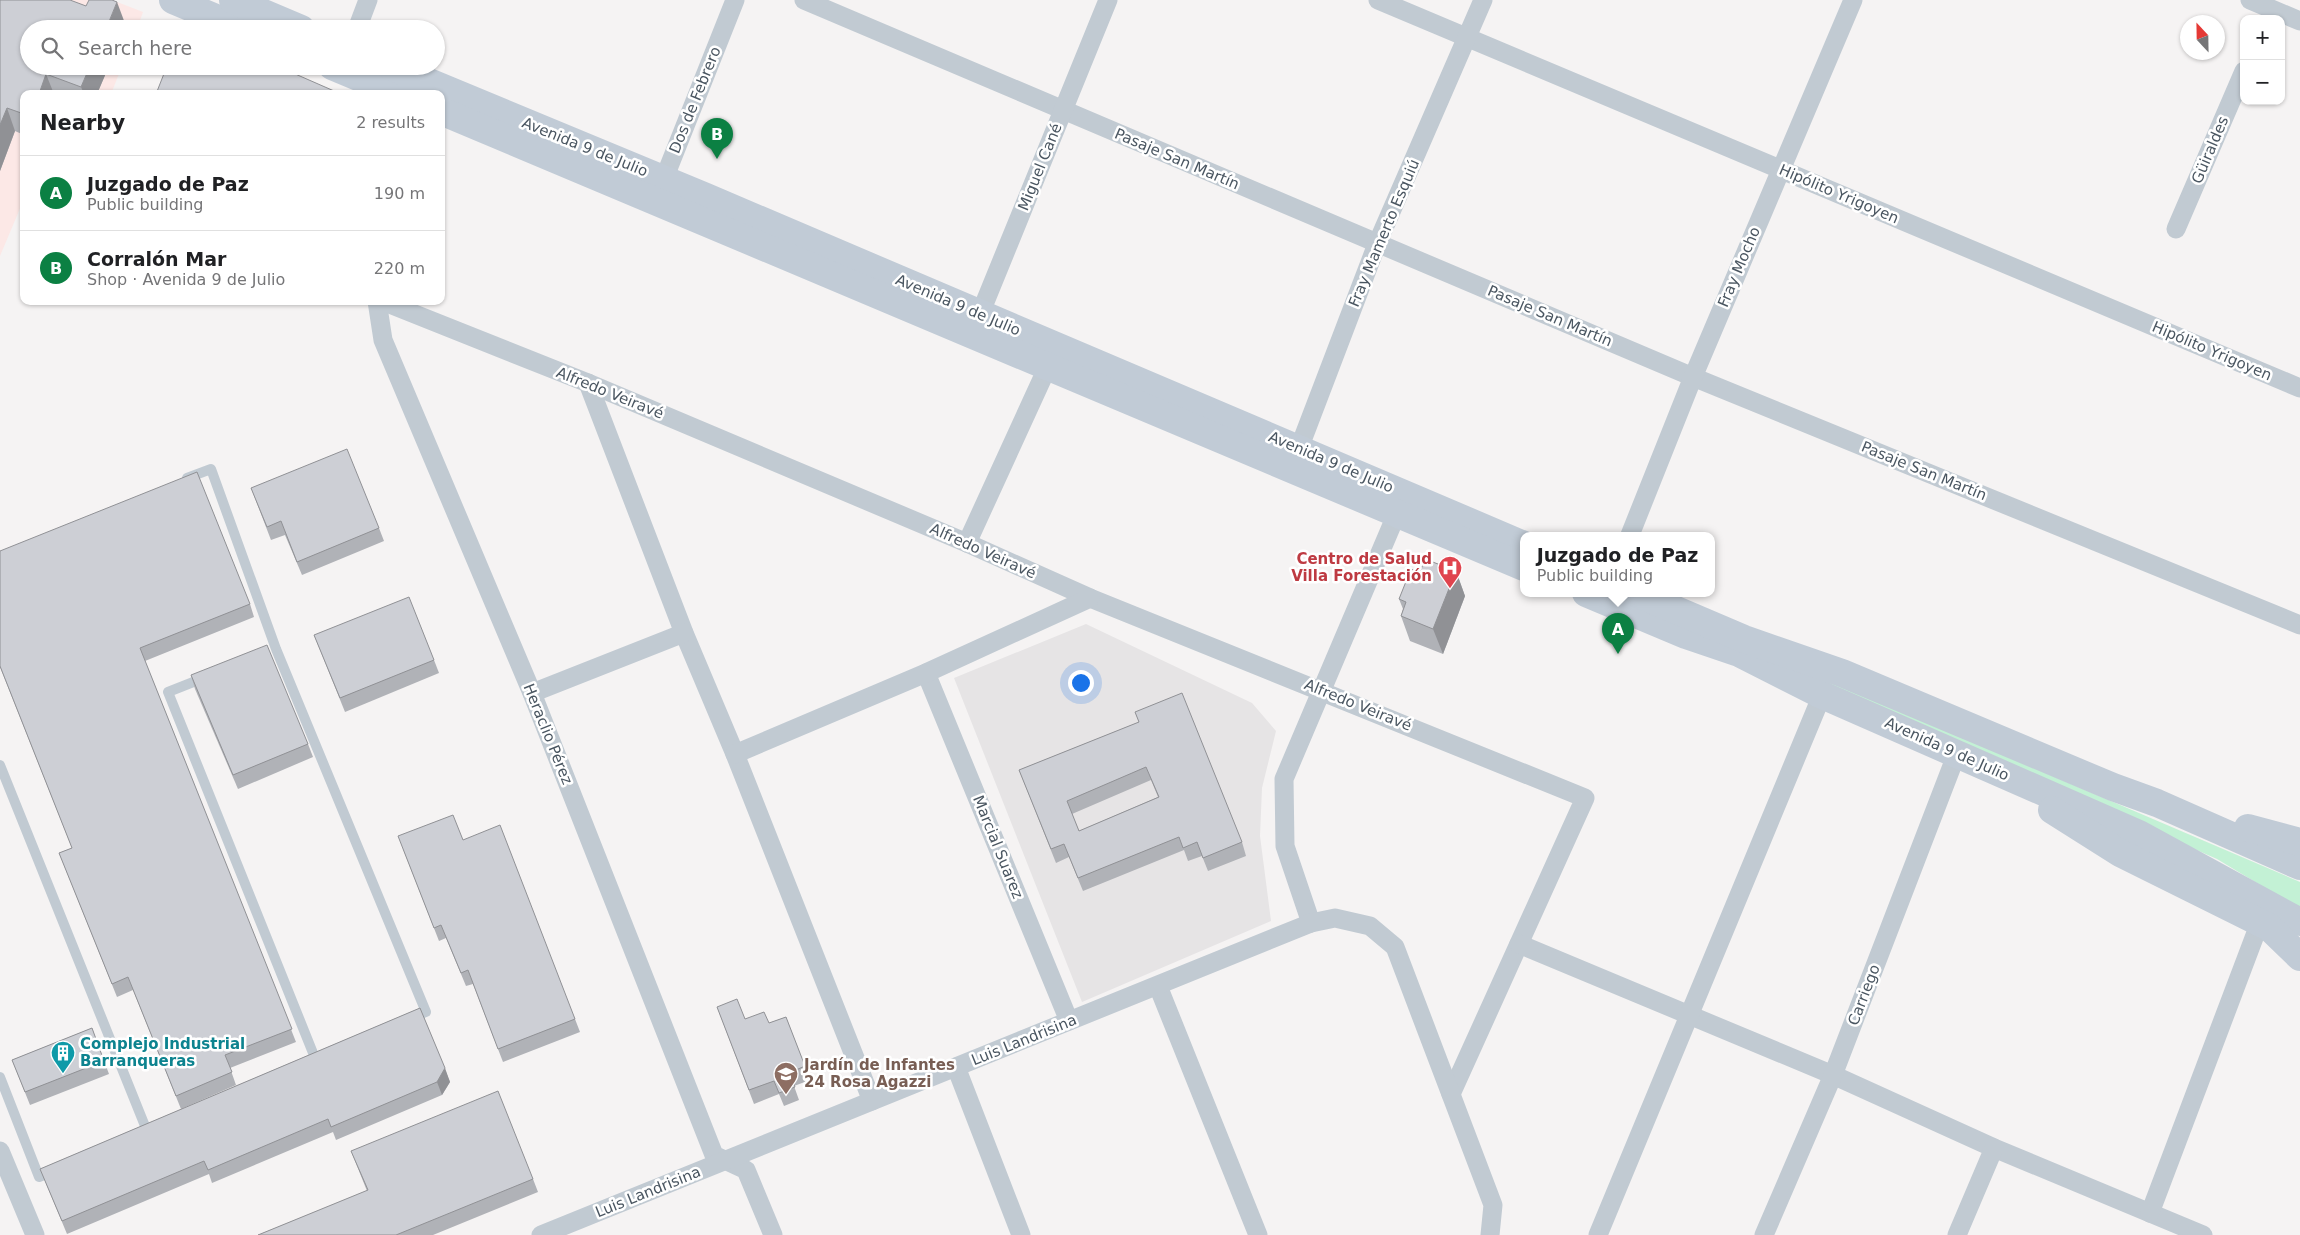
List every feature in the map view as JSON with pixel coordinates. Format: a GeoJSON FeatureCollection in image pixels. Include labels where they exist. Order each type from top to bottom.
{"type":"FeatureCollection","features":[{"type":"Feature","properties":{"kind":"main road"},"geometry":{"type":"LineString","coordinates":[[174,0],[221,20]]}},
{"type":"Feature","properties":{"kind":"main road"},"geometry":{"type":"LineString","coordinates":[[233,0],[280,20]]}},
{"type":"Feature","properties":{"kind":"main road"},"geometry":{"type":"LineString","coordinates":[[354,75],[390,90]]}},
{"type":"Feature","properties":{"kind":"main road","name":"Avenida 9 de Julio"},"geometry":{"type":"LineString","coordinates":[[405,75],[429,90]]}},
{"type":"Feature","properties":{"kind":"main road","name":"Avenida 9 de Julio"},"geometry":{"type":"LineString","coordinates":[[445,99],[1295,458],[1397,513],[1520,565]]}},
{"type":"Feature","properties":{"kind":"main road","name":"Avenida 9 de Julio"},"geometry":{"type":"LineString","coordinates":[[975,324],[1048,366],[1520,543]]}},
{"type":"Feature","properties":{"kind":"main road","name":"Avenida 9 de Julio"},"geometry":{"type":"LineString","coordinates":[[1603,597],[1686,636],[1739,653],[1822,695],[2140,834],[2300,922]]}},
{"type":"Feature","properties":{"kind":"main road","name":"Avenida 9 de Julio"},"geometry":{"type":"LineString","coordinates":[[1645,597],[1744,639],[1842,673],[2104,784],[2157,803],[2300,866]]}},
{"type":"Feature","properties":{"kind":"main road"},"geometry":{"type":"LineString","coordinates":[[1966,757],[2120,853],[2260,922],[2268,927],[2300,957]]}},
{"type":"Feature","properties":{"kind":"main road"},"geometry":{"type":"LineString","coordinates":[[2157,803],[2300,842]]}},
{"type":"Feature","properties":{"kind":"street"},"geometry":{"type":"LineString","coordinates":[[360,20],[368,0]]}},
{"type":"Feature","properties":{"kind":"street","name":"Dos de Febrero"},"geometry":{"type":"LineString","coordinates":[[659,189],[735,0]]}},
{"type":"Feature","properties":{"kind":"street","name":"Pasaje San Martín"},"geometry":{"type":"LineString","coordinates":[[804,0],[1063,112],[1693,377],[2300,625]]}},
{"type":"Feature","properties":{"kind":"street","name":"Miguel Cané"},"geometry":{"type":"LineString","coordinates":[[975,324],[1108,0]]}},
{"type":"Feature","properties":{"kind":"street","name":"Hipólito Yrigoyen"},"geometry":{"type":"LineString","coordinates":[[1378,0],[2300,388]]}},
{"type":"Feature","properties":{"kind":"street","name":"Fray Mamerto Esquiú"},"geometry":{"type":"LineString","coordinates":[[1295,458],[1378,244],[1483,0]]}},
{"type":"Feature","properties":{"kind":"street","name":"Fray Mocho"},"geometry":{"type":"LineString","coordinates":[[1631,532],[1693,377],[1853,0]]}},
{"type":"Feature","properties":{"kind":"street"},"geometry":{"type":"LineString","coordinates":[[2250,0],[2300,21]]}},
{"type":"Feature","properties":{"kind":"street","name":"Güiraldes"},"geometry":{"type":"LineString","coordinates":[[2176,229],[2240,80]]}},
{"type":"Feature","properties":{"kind":"street","name":"Heraclio Pérez"},"geometry":{"type":"LineString","coordinates":[[378,305],[383,340],[532,693],[714,1155],[746,1170],[773,1235]]}},
{"type":"Feature","properties":{"kind":"street","name":"Alfredo Veiravé"},"geometry":{"type":"LineString","coordinates":[[392,305],[588,384],[967,543],[1090,598],[1585,798],[1519,944]]}},
{"type":"Feature","properties":{"kind":"street"},"geometry":{"type":"LineString","coordinates":[[967,543],[1048,366]]}},
{"type":"Feature","properties":{"kind":"street"},"geometry":{"type":"LineString","coordinates":[[588,384],[684,633],[735,754],[872,1101]]}},
{"type":"Feature","properties":{"kind":"street"},"geometry":{"type":"LineString","coordinates":[[1311,923],[1285,846],[1284,779],[1397,513]]}},
{"type":"Feature","properties":{"kind":"street"},"geometry":{"type":"LineString","coordinates":[[735,754],[926,673],[1090,598]]}},
{"type":"Feature","properties":{"kind":"street"},"geometry":{"type":"LineString","coordinates":[[532,693],[684,633]]}},
{"type":"Feature","properties":{"kind":"street","name":"Marcial Suarez"},"geometry":{"type":"LineString","coordinates":[[926,673],[1070,1021]]}},
{"type":"Feature","properties":{"kind":"street"},"geometry":{"type":"LineString","coordinates":[[1598,1235],[1822,695]]}},
{"type":"Feature","properties":{"kind":"street","name":"Carriego"},"geometry":{"type":"LineString","coordinates":[[1764,1235],[1833,1076],[1966,757]]}},
{"type":"Feature","properties":{"kind":"street","name":"Luis Landrisina"},"geometry":{"type":"LineString","coordinates":[[541,1235],[1311,923],[1335,918],[1370,926],[1395,947],[1493,1205],[1490,1235]]}},
{"type":"Feature","properties":{"kind":"street"},"geometry":{"type":"LineString","coordinates":[[2150,1213],[2260,922]]}},
{"type":"Feature","properties":{"kind":"street"},"geometry":{"type":"LineString","coordinates":[[1451,1094],[1519,944],[1833,1076],[1994,1148],[2203,1235]]}},
{"type":"Feature","properties":{"kind":"street"},"geometry":{"type":"LineString","coordinates":[[1158,986],[1258,1235]]}},
{"type":"Feature","properties":{"kind":"street"},"geometry":{"type":"LineString","coordinates":[[956,1067],[1021,1235]]}},
{"type":"Feature","properties":{"kind":"street"},"geometry":{"type":"LineString","coordinates":[[1957,1235],[1994,1148]]}},
{"type":"Feature","properties":{"kind":"street"},"geometry":{"type":"LineString","coordinates":[[0,1151],[35,1235]]}},
{"type":"Feature","properties":{"kind":"lane"},"geometry":{"type":"LineString","coordinates":[[174,483],[211,469],[272,651],[426,1012],[400,1023]]}},
{"type":"Feature","properties":{"kind":"lane"},"geometry":{"type":"LineString","coordinates":[[213,674],[168,692],[315,1058]]}},
{"type":"Feature","properties":{"kind":"lane"},"geometry":{"type":"LineString","coordinates":[[0,765],[147,1131]]}},
{"type":"Feature","properties":{"kind":"lane"},"geometry":{"type":"LineString","coordinates":[[0,1077],[39,1177],[66,1166]]}},
{"type":"Feature","properties":{"kind":"shaded area"},"geometry":{"type":"Polygon","coordinates":[[[0,0],[112,0],[143,12],[140,20],[20,20],[20,75],[118,75],[113,90],[20,90],[20,208],[0,256],[0,0]]]}},
{"type":"Feature","properties":{"kind":"shaded area"},"geometry":{"type":"Polygon","coordinates":[[[1086,624],[1252,703],[1276,731],[1262,788],[1260,836],[1271,921],[1082,1002],[954,678],[1086,624]]]}},
{"type":"Feature","properties":{"kind":"green space"},"geometry":{"type":"Polygon","coordinates":[[[1798,667],[2300,882],[2300,909],[2217,859],[1812,680],[1798,667]]]}},
{"type":"Feature","properties":{"kind":"building"},"geometry":{"type":"Polygon","coordinates":[[[0,0],[70,0],[86,6],[89,0],[112,0],[117,2],[110,20],[20,20],[20,75],[46,75],[40,90],[20,90],[20,113],[7,108],[0,125],[0,0]]]}},
{"type":"Feature","properties":{"kind":"building"},"geometry":{"type":"Polygon","coordinates":[[[49,75],[86,75],[81,87],[49,75]]]}},
{"type":"Feature","properties":{"kind":"building"},"geometry":{"type":"Polygon","coordinates":[[[163,75],[298,75],[332,90],[158,90],[163,75]]]}},
{"type":"Feature","properties":{"kind":"building"},"geometry":{"type":"Polygon","coordinates":[[[347,449],[379,528],[297,562],[281,521],[267,527],[251,488],[347,449]]]}},
{"type":"Feature","properties":{"kind":"building"},"geometry":{"type":"Polygon","coordinates":[[[197,472],[250,604],[140,648],[292,1029],[225,1055],[232,1072],[176,1096],[128,977],[112,984],[59,853],[72,848],[0,666],[0,551],[197,472]]]}},
{"type":"Feature","properties":{"kind":"building"},"geometry":{"type":"Polygon","coordinates":[[[1425,559],[1456,571],[1433,629],[1401,616],[1406,602],[1399,599],[1411,569],[1420,572],[1425,559]]]}},
{"type":"Feature","properties":{"kind":"building"},"geometry":{"type":"Polygon","coordinates":[[[409,597],[434,660],[340,698],[314,635],[409,597]]]}},
{"type":"Feature","properties":{"kind":"building"},"geometry":{"type":"Polygon","coordinates":[[[267,645],[308,744],[233,775],[191,675],[267,645]]]}},
{"type":"Feature","properties":{"kind":"building"},"geometry":{"type":"Polygon","coordinates":[[[1182,693],[1242,842],[1203,858],[1197,842],[1183,848],[1179,837],[1078,878],[1064,844],[1051,849],[1019,770],[1139,722],[1135,712],[1182,693]],[[1146,767],[1067,801],[1079,831],[1159,797],[1146,767]]]}},
{"type":"Feature","properties":{"kind":"building"},"geometry":{"type":"Polygon","coordinates":[[[453,815],[463,840],[500,825],[575,1019],[498,1049],[468,970],[461,973],[441,925],[434,928],[398,836],[453,815]]]}},
{"type":"Feature","properties":{"kind":"building"},"geometry":{"type":"Polygon","coordinates":[[[737,999],[745,1019],[764,1012],[769,1023],[786,1017],[805,1066],[789,1073],[795,1087],[779,1093],[774,1081],[749,1090],[717,1007],[737,999]]]}},
{"type":"Feature","properties":{"kind":"building"},"geometry":{"type":"Polygon","coordinates":[[[420,1008],[445,1068],[437,1082],[331,1127],[328,1119],[208,1170],[204,1161],[62,1221],[40,1169],[420,1008]]]}},
{"type":"Feature","properties":{"kind":"building"},"geometry":{"type":"Polygon","coordinates":[[[92,1028],[104,1061],[25,1092],[12,1060],[92,1028]]]}},
{"type":"Feature","properties":{"kind":"building"},"geometry":{"type":"Polygon","coordinates":[[[498,1091],[533,1179],[396,1235],[258,1235],[368,1190],[351,1151],[498,1091]]]}},
{"type":"Feature","properties":{"kind":"place","name":"Corralón Mar"},"geometry":{"type":"Point","coordinates":[717,159]}},
{"type":"Feature","properties":{"kind":"place","name":"Centro de Salud Villa Forestación"},"geometry":{"type":"Point","coordinates":[1450,589]}},
{"type":"Feature","properties":{"kind":"place","name":"Juzgado de Paz"},"geometry":{"type":"Point","coordinates":[1618,654]}},
{"type":"Feature","properties":{"kind":"place","name":"Complejo Industrial Barranqueras"},"geometry":{"type":"Point","coordinates":[63,1074]}},
{"type":"Feature","properties":{"kind":"place","name":"Jardín de Infantes 24 Rosa Agazzi"},"geometry":{"type":"Point","coordinates":[786,1095]}}]}
